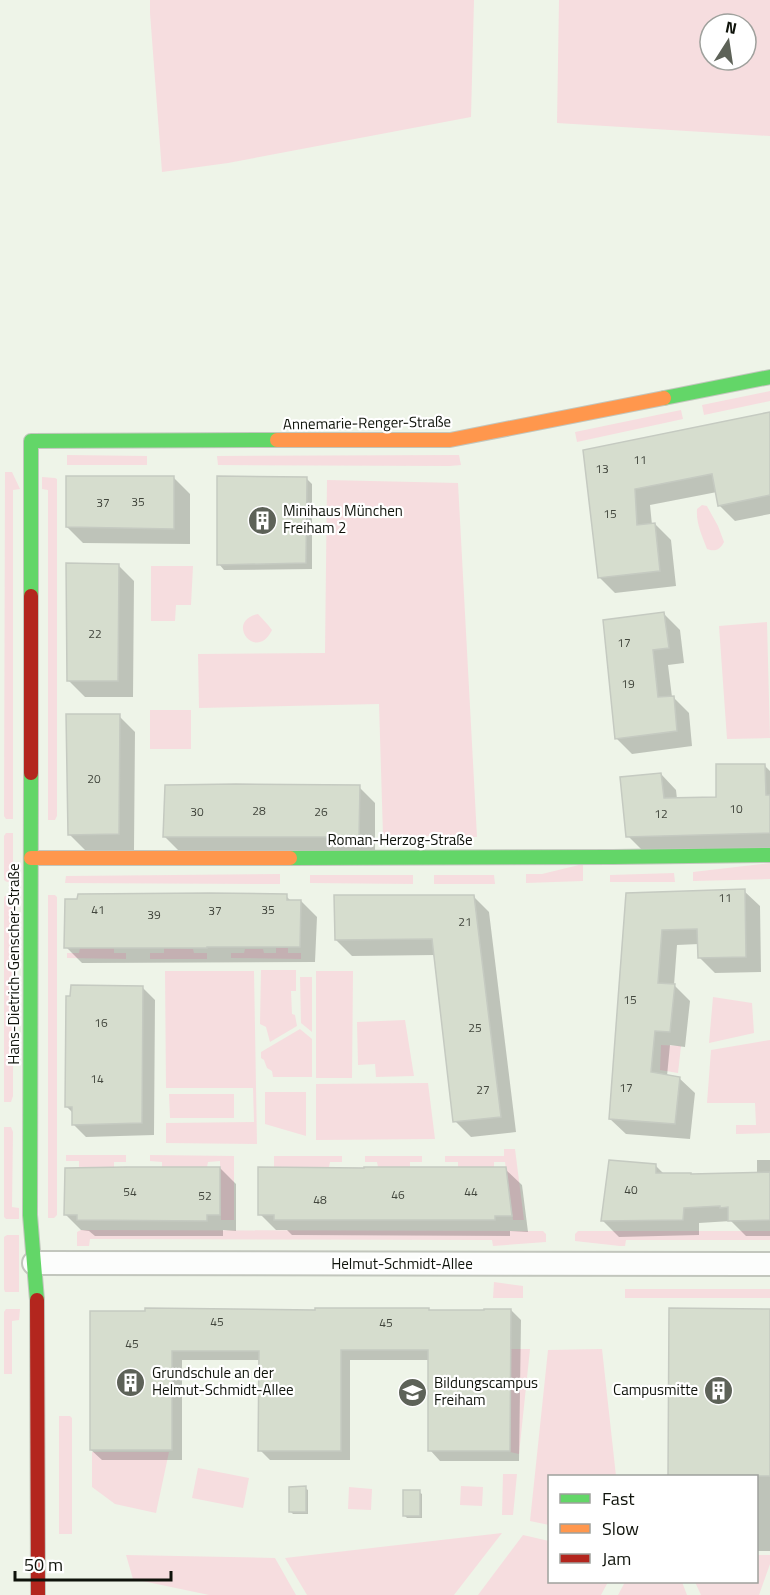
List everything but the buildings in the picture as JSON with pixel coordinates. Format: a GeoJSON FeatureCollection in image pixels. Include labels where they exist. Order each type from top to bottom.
{"type":"FeatureCollection","features":[{"type":"Feature","properties":{"kind":"street","name":"Annemarie-Renger-Straße"},"geometry":{"type":"LineString","coordinates":[[31,441],[450,440],[770,377]]}},
{"type":"Feature","properties":{"kind":"street","name":"Hans-Dietrich-Genscher-Straße"},"geometry":{"type":"LineString","coordinates":[[31,441],[30,1215],[37,1330],[38,1595]]}},
{"type":"Feature","properties":{"kind":"street","name":"Roman-Herzog-Straße"},"geometry":{"type":"LineString","coordinates":[[31,858],[770,855]]}},
{"type":"Feature","properties":{"kind":"street","name":"Helmut-Schmidt-Allee"},"geometry":{"type":"LineString","coordinates":[[34,1263],[770,1264]]}},
{"type":"Feature","properties":{"kind":"shaded area"},"geometry":{"type":"Polygon","coordinates":[[[150,0],[474,0],[471,117],[228,163],[162,172],[150,0]]]}},
{"type":"Feature","properties":{"kind":"shaded area"},"geometry":{"type":"Polygon","coordinates":[[[559,0],[770,0],[770,136],[557,123],[559,0]]]}},
{"type":"Feature","properties":{"kind":"shaded area"},"geometry":{"type":"Polygon","coordinates":[[[770,391],[770,401],[704,415],[702,405],[770,391]]]}},
{"type":"Feature","properties":{"kind":"shaded area"},"geometry":{"type":"Polygon","coordinates":[[[681,410],[683,419],[577,442],[575,432],[681,410]]]}},
{"type":"Feature","properties":{"kind":"shaded area"},"geometry":{"type":"Polygon","coordinates":[[[67,455],[147,456],[147,465],[67,465],[67,455]]]}},
{"type":"Feature","properties":{"kind":"shaded area"},"geometry":{"type":"Polygon","coordinates":[[[459,455],[461,465],[450,466],[218,465],[217,456],[459,455]]]}},
{"type":"Feature","properties":{"kind":"shaded area"},"geometry":{"type":"Polygon","coordinates":[[[5,472],[12,472],[20,489],[13,490],[13,819],[6,819],[4,816],[5,472]]]}},
{"type":"Feature","properties":{"kind":"shaded area"},"geometry":{"type":"Polygon","coordinates":[[[42,477],[57,479],[57,816],[55,820],[48,820],[48,490],[42,489],[42,477]]]}},
{"type":"Feature","properties":{"kind":"shaded area"},"geometry":{"type":"Polygon","coordinates":[[[327,480],[458,483],[477,837],[383,835],[379,704],[199,708],[198,654],[325,653],[327,480]]]}},
{"type":"Feature","properties":{"kind":"shaded area"},"geometry":{"type":"Polygon","coordinates":[[[702,505],[707,506],[724,542],[717,550],[707,549],[697,520],[697,509],[702,505]]]}},
{"type":"Feature","properties":{"kind":"shaded area"},"geometry":{"type":"Polygon","coordinates":[[[151,566],[193,566],[191,605],[176,605],[175,621],[151,621],[151,566]]]}},
{"type":"Feature","properties":{"kind":"shaded area"},"geometry":{"type":"Polygon","coordinates":[[[258,614],[272,630],[265,639],[258,642],[246,637],[243,631],[248,618],[258,614]]]}},
{"type":"Feature","properties":{"kind":"shaded area"},"geometry":{"type":"Polygon","coordinates":[[[767,622],[770,738],[727,739],[719,626],[767,622]]]}},
{"type":"Feature","properties":{"kind":"shaded area"},"geometry":{"type":"Polygon","coordinates":[[[150,710],[191,710],[191,749],[150,749],[150,710]]]}},
{"type":"Feature","properties":{"kind":"shaded area"},"geometry":{"type":"Polygon","coordinates":[[[6,833],[13,833],[13,881],[7,882],[4,880],[4,836],[6,833]]]}},
{"type":"Feature","properties":{"kind":"shaded area"},"geometry":{"type":"Polygon","coordinates":[[[770,863],[770,879],[693,881],[693,872],[770,863]]]}},
{"type":"Feature","properties":{"kind":"shaded area"},"geometry":{"type":"Polygon","coordinates":[[[583,864],[583,881],[526,883],[526,874],[542,874],[583,864]]]}},
{"type":"Feature","properties":{"kind":"shaded area"},"geometry":{"type":"Polygon","coordinates":[[[674,873],[675,882],[610,882],[610,875],[674,873]]]}},
{"type":"Feature","properties":{"kind":"shaded area"},"geometry":{"type":"Polygon","coordinates":[[[280,874],[280,884],[65,883],[66,876],[280,874]]]}},
{"type":"Feature","properties":{"kind":"shaded area"},"geometry":{"type":"Polygon","coordinates":[[[310,875],[413,875],[413,884],[310,883],[310,875]]]}},
{"type":"Feature","properties":{"kind":"shaded area"},"geometry":{"type":"Polygon","coordinates":[[[434,875],[494,875],[495,884],[434,884],[434,875]]]}},
{"type":"Feature","properties":{"kind":"shaded area"},"geometry":{"type":"Polygon","coordinates":[[[13,895],[13,1096],[11,1102],[4,1102],[4,897],[13,895]]]}},
{"type":"Feature","properties":{"kind":"shaded area"},"geometry":{"type":"Polygon","coordinates":[[[48,895],[57,897],[57,1215],[54,1218],[48,1218],[48,895]]]}},
{"type":"Feature","properties":{"kind":"shaded area"},"geometry":{"type":"Polygon","coordinates":[[[80,948],[114,948],[114,953],[126,953],[126,959],[67,958],[67,953],[79,953],[80,948]]]}},
{"type":"Feature","properties":{"kind":"shaded area"},"geometry":{"type":"Polygon","coordinates":[[[164,948],[193,949],[194,953],[207,953],[207,959],[150,959],[150,953],[164,953],[164,948]]]}},
{"type":"Feature","properties":{"kind":"shaded area"},"geometry":{"type":"Polygon","coordinates":[[[276,948],[288,948],[288,953],[301,953],[301,959],[231,958],[231,953],[244,953],[245,949],[263,949],[264,953],[276,953],[276,948]]]}},
{"type":"Feature","properties":{"kind":"shaded area"},"geometry":{"type":"Polygon","coordinates":[[[261,970],[296,970],[296,991],[291,991],[292,1014],[295,1015],[297,1026],[270,1042],[266,1027],[260,1024],[261,970]]]}},
{"type":"Feature","properties":{"kind":"shaded area"},"geometry":{"type":"Polygon","coordinates":[[[165,971],[254,971],[257,1144],[166,1143],[166,1123],[254,1122],[253,1088],[166,1088],[165,971]]]}},
{"type":"Feature","properties":{"kind":"shaded area"},"geometry":{"type":"Polygon","coordinates":[[[316,971],[353,971],[352,1078],[316,1078],[316,971]]]}},
{"type":"Feature","properties":{"kind":"shaded area"},"geometry":{"type":"Polygon","coordinates":[[[300,977],[312,977],[312,1032],[301,1023],[300,977]]]}},
{"type":"Feature","properties":{"kind":"shaded area"},"geometry":{"type":"Polygon","coordinates":[[[713,997],[752,1003],[754,1033],[709,1043],[713,997]]]}},
{"type":"Feature","properties":{"kind":"shaded area"},"geometry":{"type":"Polygon","coordinates":[[[405,1020],[414,1076],[376,1077],[375,1064],[358,1065],[357,1022],[405,1020]]]}},
{"type":"Feature","properties":{"kind":"shaded area"},"geometry":{"type":"Polygon","coordinates":[[[300,1029],[312,1039],[312,1077],[273,1077],[272,1071],[267,1068],[261,1058],[261,1052],[300,1029]]]}},
{"type":"Feature","properties":{"kind":"shaded area"},"geometry":{"type":"Polygon","coordinates":[[[770,1040],[770,1133],[736,1134],[736,1125],[756,1125],[755,1103],[707,1103],[711,1050],[770,1040]]]}},
{"type":"Feature","properties":{"kind":"shaded area"},"geometry":{"type":"Polygon","coordinates":[[[661,1045],[681,1046],[678,1073],[660,1070],[661,1045]]]}},
{"type":"Feature","properties":{"kind":"shaded area"},"geometry":{"type":"Polygon","coordinates":[[[428,1083],[435,1139],[316,1140],[316,1084],[428,1083]]]}},
{"type":"Feature","properties":{"kind":"shaded area"},"geometry":{"type":"Polygon","coordinates":[[[265,1092],[306,1092],[306,1136],[265,1124],[265,1092]]]}},
{"type":"Feature","properties":{"kind":"shaded area"},"geometry":{"type":"Polygon","coordinates":[[[169,1094],[234,1094],[234,1118],[170,1118],[169,1094]]]}},
{"type":"Feature","properties":{"kind":"shaded area"},"geometry":{"type":"Polygon","coordinates":[[[4,1127],[11,1127],[13,1132],[12,1207],[19,1208],[19,1219],[4,1217],[4,1127]]]}},
{"type":"Feature","properties":{"kind":"shaded area"},"geometry":{"type":"Polygon","coordinates":[[[504,1149],[515,1149],[524,1220],[513,1220],[505,1162],[494,1162],[494,1167],[458,1167],[458,1162],[445,1162],[445,1156],[504,1156],[504,1149]]]}},
{"type":"Feature","properties":{"kind":"shaded area"},"geometry":{"type":"Polygon","coordinates":[[[66,1155],[126,1155],[126,1162],[114,1162],[114,1167],[79,1167],[79,1161],[66,1161],[66,1155]]]}},
{"type":"Feature","properties":{"kind":"shaded area"},"geometry":{"type":"Polygon","coordinates":[[[150,1155],[234,1156],[234,1220],[221,1220],[220,1161],[208,1162],[207,1167],[162,1167],[162,1162],[150,1161],[150,1155]]]}},
{"type":"Feature","properties":{"kind":"shaded area"},"geometry":{"type":"Polygon","coordinates":[[[274,1156],[342,1156],[342,1162],[330,1162],[329,1167],[274,1167],[274,1156]]]}},
{"type":"Feature","properties":{"kind":"shaded area"},"geometry":{"type":"Polygon","coordinates":[[[365,1156],[422,1156],[422,1162],[410,1162],[410,1167],[378,1167],[377,1162],[365,1162],[365,1156]]]}},
{"type":"Feature","properties":{"kind":"shaded area"},"geometry":{"type":"Polygon","coordinates":[[[81,1230],[543,1231],[546,1234],[546,1242],[493,1246],[492,1240],[90,1239],[89,1246],[77,1246],[77,1232],[81,1230]]]}},
{"type":"Feature","properties":{"kind":"shaded area"},"geometry":{"type":"Polygon","coordinates":[[[578,1231],[770,1231],[770,1240],[626,1240],[625,1246],[620,1246],[575,1241],[575,1234],[578,1231]]]}},
{"type":"Feature","properties":{"kind":"shaded area"},"geometry":{"type":"Polygon","coordinates":[[[19,1235],[19,1292],[5,1292],[4,1289],[4,1237],[19,1235]]]}},
{"type":"Feature","properties":{"kind":"shaded area"},"geometry":{"type":"Polygon","coordinates":[[[494,1282],[523,1286],[523,1298],[493,1298],[494,1282]]]}},
{"type":"Feature","properties":{"kind":"shaded area"},"geometry":{"type":"Polygon","coordinates":[[[625,1289],[770,1289],[770,1298],[625,1298],[625,1289]]]}},
{"type":"Feature","properties":{"kind":"shaded area"},"geometry":{"type":"Polygon","coordinates":[[[6,1309],[20,1309],[19,1320],[12,1321],[12,1374],[4,1374],[4,1312],[6,1309]]]}},
{"type":"Feature","properties":{"kind":"shaded area"},"geometry":{"type":"Polygon","coordinates":[[[510,1349],[530,1349],[519,1454],[510,1452],[510,1349]]]}},
{"type":"Feature","properties":{"kind":"shaded area"},"geometry":{"type":"Polygon","coordinates":[[[602,1349],[616,1475],[548,1475],[548,1525],[530,1521],[548,1350],[602,1349]]]}},
{"type":"Feature","properties":{"kind":"shaded area"},"geometry":{"type":"Polygon","coordinates":[[[59,1416],[72,1418],[72,1534],[59,1534],[59,1416]]]}},
{"type":"Feature","properties":{"kind":"shaded area"},"geometry":{"type":"Polygon","coordinates":[[[92,1452],[169,1452],[156,1513],[115,1504],[92,1487],[92,1452]]]}},
{"type":"Feature","properties":{"kind":"shaded area"},"geometry":{"type":"Polygon","coordinates":[[[198,1468],[249,1478],[243,1508],[192,1498],[198,1468]]]}},
{"type":"Feature","properties":{"kind":"shaded area"},"geometry":{"type":"Polygon","coordinates":[[[503,1474],[517,1474],[513,1515],[502,1515],[503,1474]]]}},
{"type":"Feature","properties":{"kind":"shaded area"},"geometry":{"type":"Polygon","coordinates":[[[461,1486],[483,1487],[482,1506],[460,1505],[461,1486]]]}},
{"type":"Feature","properties":{"kind":"shaded area"},"geometry":{"type":"Polygon","coordinates":[[[349,1487],[372,1489],[371,1510],[348,1509],[349,1487]]]}},
{"type":"Feature","properties":{"kind":"shaded area"},"geometry":{"type":"Polygon","coordinates":[[[502,1533],[454,1595],[307,1595],[285,1558],[502,1533]]]}},
{"type":"Feature","properties":{"kind":"shaded area"},"geometry":{"type":"Polygon","coordinates":[[[523,1535],[548,1541],[548,1583],[607,1583],[601,1595],[478,1595],[523,1535]]]}},
{"type":"Feature","properties":{"kind":"shaded area"},"geometry":{"type":"Polygon","coordinates":[[[126,1555],[275,1558],[296,1595],[209,1595],[133,1579],[126,1555]]]}},
{"type":"Feature","properties":{"kind":"shaded area"},"geometry":{"type":"Polygon","coordinates":[[[758,1555],[770,1555],[770,1564],[759,1595],[701,1595],[695,1583],[758,1583],[758,1555]]]}},
{"type":"Feature","properties":{"kind":"shaded area"},"geometry":{"type":"Polygon","coordinates":[[[624,1583],[682,1583],[687,1595],[618,1595],[624,1583]]]}},
{"type":"Feature","properties":{"kind":"traffic: fast"},"geometry":{"type":"LineString","coordinates":[[664,398],[770,377]]}},
{"type":"Feature","properties":{"kind":"traffic: fast"},"geometry":{"type":"LineString","coordinates":[[31,596],[31,441],[277,440]]}},
{"type":"Feature","properties":{"kind":"traffic: fast"},"geometry":{"type":"LineString","coordinates":[[31,773],[30,1215],[37,1300]]}},
{"type":"Feature","properties":{"kind":"traffic: fast"},"geometry":{"type":"LineString","coordinates":[[290,858],[770,855]]}},
{"type":"Feature","properties":{"kind":"traffic: slow"},"geometry":{"type":"LineString","coordinates":[[277,440],[450,440],[664,398]]}},
{"type":"Feature","properties":{"kind":"traffic: slow"},"geometry":{"type":"LineString","coordinates":[[31,858],[290,858]]}},
{"type":"Feature","properties":{"kind":"traffic: jam"},"geometry":{"type":"LineString","coordinates":[[31,596],[31,773]]}},
{"type":"Feature","properties":{"kind":"traffic: jam"},"geometry":{"type":"LineString","coordinates":[[37,1300],[38,1595]]}},
{"type":"Feature","properties":{"kind":"place","name":"Minihaus München Freiham 2"},"geometry":{"type":"Point","coordinates":[262,520]}},
{"type":"Feature","properties":{"kind":"place","name":"Grundschule an der Helmut-Schmidt-Allee"},"geometry":{"type":"Point","coordinates":[131,1382]}},
{"type":"Feature","properties":{"kind":"place","name":"Campusmitte"},"geometry":{"type":"Point","coordinates":[719,1390]}},
{"type":"Feature","properties":{"kind":"place","name":"Bildungscampus Freiham"},"geometry":{"type":"Point","coordinates":[413,1392]}}]}
